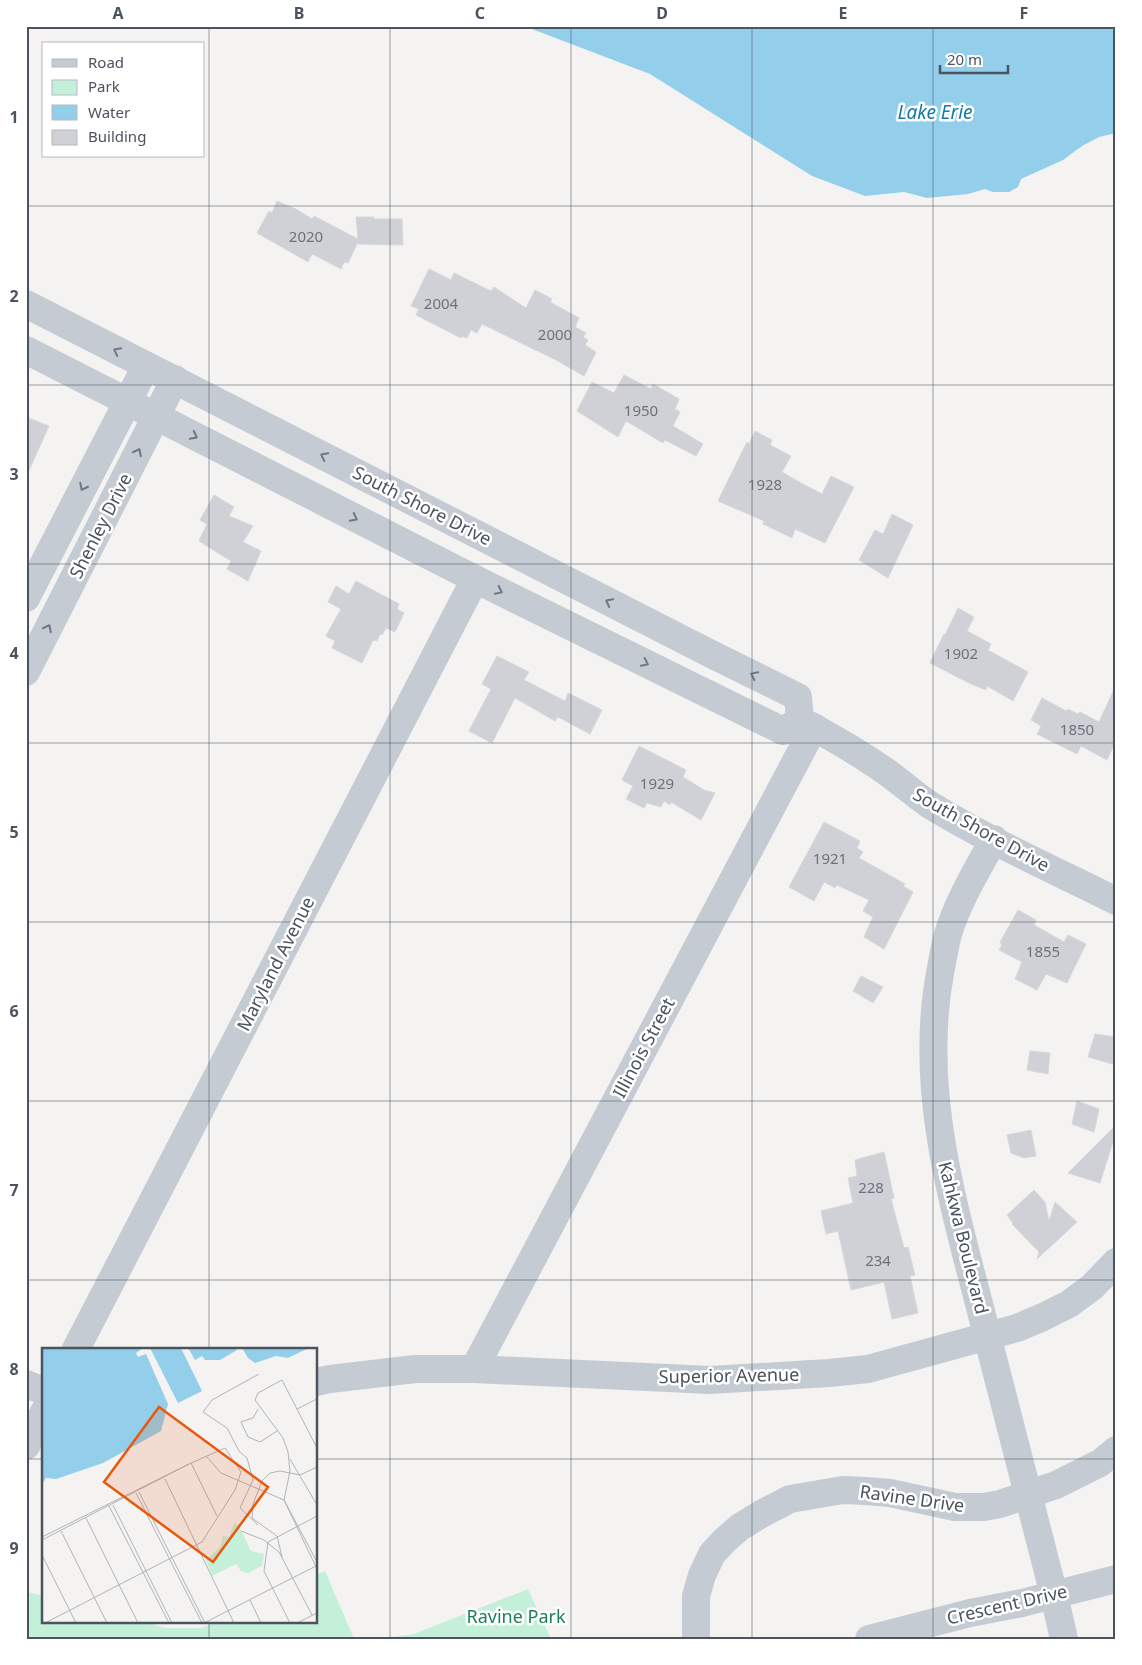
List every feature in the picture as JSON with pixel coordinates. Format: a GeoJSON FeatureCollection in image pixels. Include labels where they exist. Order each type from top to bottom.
{"type":"FeatureCollection","features":[{"type":"Feature","properties":{"kind":"street","name":"South Shore Drive"},"geometry":{"type":"LineString","coordinates":[[26,304],[798,697],[807,723],[851,748],[930,805],[1116,901]]}},
{"type":"Feature","properties":{"kind":"street"},"geometry":{"type":"LineString","coordinates":[[26,350],[475,580],[783,731],[807,723]]}},
{"type":"Feature","properties":{"kind":"street","name":"Shenley Drive"},"geometry":{"type":"LineString","coordinates":[[26,598],[146,366]]}},
{"type":"Feature","properties":{"kind":"street","name":"Shenley Drive"},"geometry":{"type":"LineString","coordinates":[[26,672],[175,379]]}},
{"type":"Feature","properties":{"kind":"street","name":"Maryland Avenue"},"geometry":{"type":"LineString","coordinates":[[77,1348],[475,580]]}},
{"type":"Feature","properties":{"kind":"street","name":"Illinois Street"},"geometry":{"type":"LineString","coordinates":[[474,1369],[807,723]]}},
{"type":"Feature","properties":{"kind":"street","name":"Kahkwa Boulevard"},"geometry":{"type":"LineString","coordinates":[[994,839],[958,905],[947,936],[935,996],[932,1064],[934,1098],[949,1185],[1064,1639]]}},
{"type":"Feature","properties":{"kind":"street","name":"Superior Avenue"},"geometry":{"type":"LineString","coordinates":[[318,1382],[415,1369],[474,1369],[710,1380],[868,1369],[1017,1328],[1069,1304],[1092,1287],[1116,1262]]}},
{"type":"Feature","properties":{"kind":"street"},"geometry":{"type":"LineString","coordinates":[[26,1384],[42,1389]]}},
{"type":"Feature","properties":{"kind":"street"},"geometry":{"type":"LineString","coordinates":[[26,1446],[42,1416]]}},
{"type":"Feature","properties":{"kind":"street","name":"Ravine Drive"},"geometry":{"type":"LineString","coordinates":[[696,1639],[696,1596],[702,1575],[712,1554],[740,1527],[790,1499],[843,1490],[890,1493],[955,1507],[984,1507],[1000,1504],[1056,1485],[1100,1463],[1116,1450]]}},
{"type":"Feature","properties":{"kind":"street","name":"Crescent Drive"},"geometry":{"type":"LineString","coordinates":[[869,1639],[1116,1579]]}},
{"type":"Feature","properties":{"kind":"green space"},"geometry":{"type":"Polygon","coordinates":[[[325,1571],[354,1639],[26,1639],[26,1592],[42,1596],[42,1622],[144,1622],[165,1628],[202,1628],[214,1622],[318,1622],[318,1574],[325,1571]]]}},
{"type":"Feature","properties":{"kind":"green space","name":"Ravine Park"},"geometry":{"type":"Polygon","coordinates":[[[528,1589],[551,1639],[378,1639],[414,1634],[528,1589]]]}},
{"type":"Feature","properties":{"kind":"water","name":"Lake Erie"},"geometry":{"type":"Polygon","coordinates":[[[524,26],[1116,26],[1116,133],[1099,137],[1082,146],[1063,160],[1021,179],[1018,187],[1009,192],[993,192],[985,189],[968,194],[927,198],[904,192],[865,196],[812,176],[650,74],[524,26]]]}},
{"type":"Feature","properties":{"kind":"building"},"geometry":{"type":"Polygon","coordinates":[[[277,201],[296,209],[312,219],[314,216],[358,239],[356,217],[402,219],[403,245],[358,244],[358,242],[348,263],[344,262],[341,269],[312,254],[308,262],[257,233],[269,211],[272,213],[277,201]]]}},
{"type":"Feature","properties":{"kind":"building"},"geometry":{"type":"Polygon","coordinates":[[[429,269],[451,280],[454,273],[491,291],[494,287],[526,308],[535,290],[552,299],[550,302],[579,318],[575,327],[586,333],[583,337],[588,340],[585,345],[596,352],[584,376],[556,360],[482,324],[477,333],[471,330],[467,338],[462,336],[461,338],[416,315],[419,309],[411,306],[429,269]]]}},
{"type":"Feature","properties":{"kind":"building"},"geometry":{"type":"Polygon","coordinates":[[[624,375],[651,389],[653,384],[679,399],[675,409],[680,412],[673,426],[703,444],[696,456],[665,440],[663,443],[626,421],[618,437],[577,411],[592,382],[614,393],[624,375]]]}},
{"type":"Feature","properties":{"kind":"building"},"geometry":{"type":"Polygon","coordinates":[[[26,417],[49,426],[26,477],[26,417]]]}},
{"type":"Feature","properties":{"kind":"building"},"geometry":{"type":"Polygon","coordinates":[[[755,431],[772,440],[770,445],[791,456],[782,472],[801,483],[822,494],[831,476],[854,487],[825,543],[795,529],[792,538],[763,524],[764,521],[718,501],[747,442],[749,444],[755,431]]]}},
{"type":"Feature","properties":{"kind":"building"},"geometry":{"type":"Polygon","coordinates":[[[214,495],[234,507],[229,516],[253,526],[243,542],[261,551],[248,581],[227,569],[231,561],[199,541],[207,524],[200,520],[214,495]]]}},
{"type":"Feature","properties":{"kind":"building"},"geometry":{"type":"Polygon","coordinates":[[[892,514],[913,525],[888,578],[859,560],[875,530],[883,534],[892,514]]]}},
{"type":"Feature","properties":{"kind":"building"},"geometry":{"type":"Polygon","coordinates":[[[356,581],[399,604],[397,609],[404,613],[395,632],[386,628],[382,635],[380,634],[377,641],[373,640],[362,663],[332,648],[335,641],[326,636],[341,609],[328,602],[336,586],[349,594],[356,581]]]}},
{"type":"Feature","properties":{"kind":"building"},"geometry":{"type":"Polygon","coordinates":[[[958,608],[974,617],[967,631],[991,644],[988,650],[1028,672],[1013,701],[987,686],[986,690],[971,684],[930,663],[958,608]]]}},
{"type":"Feature","properties":{"kind":"building"},"geometry":{"type":"Polygon","coordinates":[[[497,656],[529,672],[524,680],[565,701],[568,693],[602,710],[590,734],[558,717],[555,721],[515,698],[492,743],[469,731],[491,689],[482,684],[497,656]]]}},
{"type":"Feature","properties":{"kind":"building"},"geometry":{"type":"Polygon","coordinates":[[[1116,685],[1116,741],[1107,760],[1081,746],[1077,754],[1037,734],[1041,726],[1031,720],[1042,698],[1066,711],[1068,709],[1078,714],[1080,712],[1099,722],[1116,685]]]}},
{"type":"Feature","properties":{"kind":"building"},"geometry":{"type":"Polygon","coordinates":[[[639,746],[686,770],[683,777],[704,790],[715,793],[701,820],[671,802],[670,805],[664,801],[661,807],[647,803],[644,808],[626,799],[633,786],[622,780],[639,746]]]}},
{"type":"Feature","properties":{"kind":"building"},"geometry":{"type":"Polygon","coordinates":[[[824,822],[860,841],[857,848],[863,852],[859,858],[905,884],[903,886],[913,892],[884,949],[864,937],[873,917],[863,911],[869,900],[837,885],[835,888],[824,882],[814,901],[789,887],[824,822]]]}},
{"type":"Feature","properties":{"kind":"building"},"geometry":{"type":"Polygon","coordinates":[[[1018,910],[1036,920],[1034,925],[1064,942],[1068,935],[1086,944],[1067,983],[1046,974],[1037,990],[1015,979],[1022,962],[999,950],[1002,945],[1000,942],[1018,910]]]}},
{"type":"Feature","properties":{"kind":"building"},"geometry":{"type":"Polygon","coordinates":[[[861,976],[883,987],[873,1003],[853,991],[861,976]]]}},
{"type":"Feature","properties":{"kind":"building"},"geometry":{"type":"Polygon","coordinates":[[[1095,1034],[1116,1037],[1116,1065],[1088,1057],[1095,1034]]]}},
{"type":"Feature","properties":{"kind":"building"},"geometry":{"type":"Polygon","coordinates":[[[1030,1051],[1050,1053],[1048,1074],[1027,1070],[1030,1051]]]}},
{"type":"Feature","properties":{"kind":"building"},"geometry":{"type":"Polygon","coordinates":[[[1077,1101],[1099,1109],[1094,1132],[1072,1124],[1077,1101]]]}},
{"type":"Feature","properties":{"kind":"building"},"geometry":{"type":"Polygon","coordinates":[[[1116,1125],[1116,1132],[1100,1183],[1068,1173],[1116,1125]]]}},
{"type":"Feature","properties":{"kind":"building"},"geometry":{"type":"Polygon","coordinates":[[[1031,1130],[1036,1156],[1024,1158],[1011,1153],[1007,1135],[1031,1130]]]}},
{"type":"Feature","properties":{"kind":"building"},"geometry":{"type":"Polygon","coordinates":[[[884,1152],[894,1198],[891,1199],[904,1248],[908,1247],[915,1275],[910,1276],[918,1313],[892,1319],[884,1282],[851,1290],[838,1231],[826,1234],[821,1211],[853,1203],[848,1178],[857,1176],[855,1160],[884,1152]]]}},
{"type":"Feature","properties":{"kind":"building"},"geometry":{"type":"Polygon","coordinates":[[[1034,1190],[1045,1202],[1049,1221],[1055,1202],[1077,1222],[1037,1259],[1039,1252],[1012,1224],[1007,1215],[1034,1190]]]}}]}
